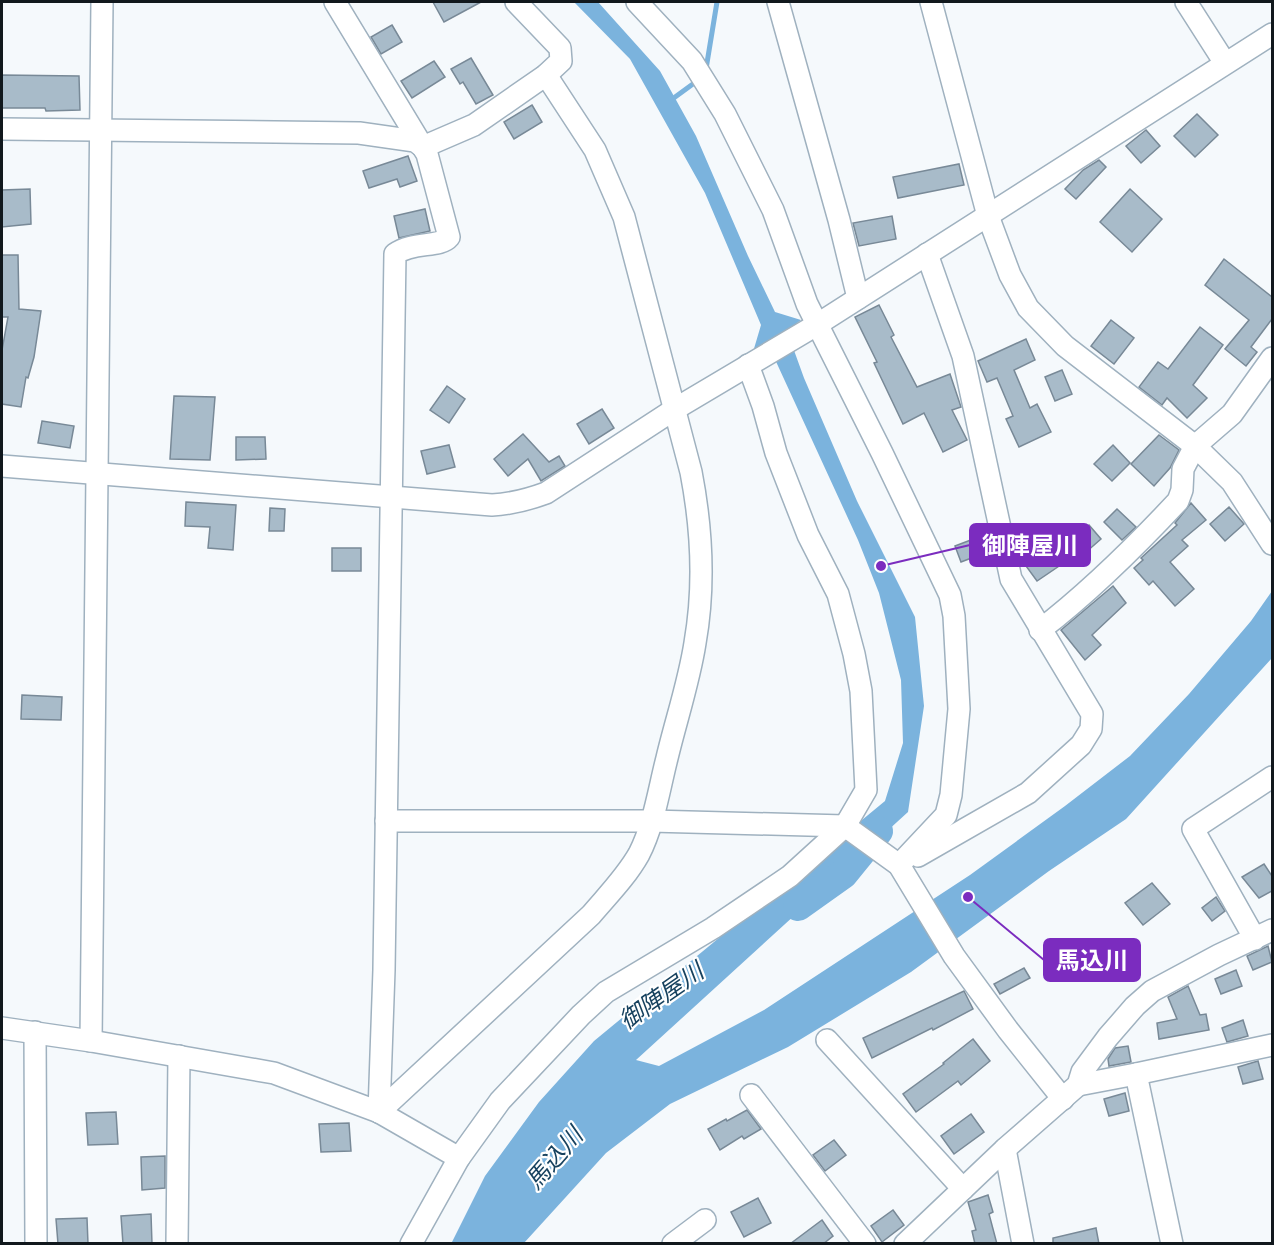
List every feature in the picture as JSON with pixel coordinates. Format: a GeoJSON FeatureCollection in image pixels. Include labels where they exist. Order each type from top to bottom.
{"type":"FeatureCollection","features":[{"type":"Feature","properties":{"kind":"street"},"geometry":{"type":"LineString","coordinates":[[91,1041],[102,2]]}},
{"type":"Feature","properties":{"kind":"street"},"geometry":{"type":"LineString","coordinates":[[335,2],[423,147],[449,237],[444,242],[404,247],[395,254],[379,1112]]}},
{"type":"Feature","properties":{"kind":"street"},"geometry":{"type":"LineString","coordinates":[[423,147],[474,125],[546,75],[561,61],[560,48],[516,2]]}},
{"type":"Feature","properties":{"kind":"street"},"geometry":{"type":"LineString","coordinates":[[638,2],[692,61],[725,114],[773,210],[814,326],[926,542],[950,595],[954,616],[959,709],[951,795],[946,815],[902,871]]}},
{"type":"Feature","properties":{"kind":"street"},"geometry":{"type":"LineString","coordinates":[[778,2],[839,220],[858,298]]}},
{"type":"Feature","properties":{"kind":"street"},"geometry":{"type":"LineString","coordinates":[[931,2],[988,216],[1010,275],[1028,308],[1065,346],[1195,446],[1232,482],[1271,541]]}},
{"type":"Feature","properties":{"kind":"street"},"geometry":{"type":"LineString","coordinates":[[1186,2],[1225,63]]}},
{"type":"Feature","properties":{"kind":"street"},"geometry":{"type":"LineString","coordinates":[[2,466],[492,505],[515,504],[529,500],[558,486],[675,409],[814,326],[1272,34]]}},
{"type":"Feature","properties":{"kind":"street"},"geometry":{"type":"LineString","coordinates":[[379,1112],[591,915],[628,871],[639,853],[651,821],[695,645],[702,579],[698,509],[675,409],[624,217],[595,150],[546,75]]}},
{"type":"Feature","properties":{"kind":"street"},"geometry":{"type":"LineString","coordinates":[[2,129],[359,133],[415,141],[423,147]]}},
{"type":"Feature","properties":{"kind":"street"},"geometry":{"type":"LineString","coordinates":[[902,871],[914,858],[1028,793],[1081,745],[1091,729],[1092,714],[1011,579],[963,356],[927,254]]}},
{"type":"Feature","properties":{"kind":"street"},"geometry":{"type":"LineString","coordinates":[[1040,630],[1094,587],[1178,501],[1182,490],[1183,469],[1195,446],[1232,414],[1272,358]]}},
{"type":"Feature","properties":{"kind":"street"},"geometry":{"type":"LineString","coordinates":[[411,1244],[459,1158],[500,1101],[531,1065],[581,1015],[606,992],[713,928],[790,876],[845,826],[866,790],[861,691],[855,654],[838,594],[808,535],[776,453],[752,363]]}},
{"type":"Feature","properties":{"kind":"street"},"geometry":{"type":"LineString","coordinates":[[905,1244],[1005,1149],[1070,1092],[1108,1037],[1135,1006],[1152,991],[1201,964],[1264,934],[1193,829],[1272,777]]}},
{"type":"Feature","properties":{"kind":"street"},"geometry":{"type":"LineString","coordinates":[[386,822],[651,821],[845,826],[902,871],[954,956],[1008,1030],[1070,1092]]}},
{"type":"Feature","properties":{"kind":"street"},"geometry":{"type":"LineString","coordinates":[[2,1028],[274,1073],[379,1112],[459,1158]]}},
{"type":"Feature","properties":{"kind":"street"},"geometry":{"type":"LineString","coordinates":[[35,1032],[36,1244]]}},
{"type":"Feature","properties":{"kind":"street"},"geometry":{"type":"LineString","coordinates":[[827,1040],[963,1189]]}},
{"type":"Feature","properties":{"kind":"street"},"geometry":{"type":"LineString","coordinates":[[1070,1092],[1136,1074],[1272,1045]]}},
{"type":"Feature","properties":{"kind":"street"},"geometry":{"type":"LineString","coordinates":[[177,1244],[179,1056]]}},
{"type":"Feature","properties":{"kind":"street"},"geometry":{"type":"LineString","coordinates":[[1136,1074],[1172,1244]]}},
{"type":"Feature","properties":{"kind":"street"},"geometry":{"type":"LineString","coordinates":[[751,1095],[865,1244]]}},
{"type":"Feature","properties":{"kind":"street"},"geometry":{"type":"LineString","coordinates":[[1005,1149],[1023,1244]]}},
{"type":"Feature","properties":{"kind":"street"},"geometry":{"type":"LineString","coordinates":[[673,1244],[705,1220]]}},
{"type":"Feature","properties":{"kind":"water"},"geometry":{"type":"Polygon","coordinates":[[[574,2],[598,2],[660,71],[696,136],[775,312],[801,320],[787,331],[804,378],[857,501],[915,617],[924,706],[908,812],[636,1060],[659,1066],[764,1010],[970,875],[1065,806],[1130,756],[1189,694],[1251,621],[1272,591],[1272,658],[1126,819],[1049,871],[911,972],[788,1047],[670,1104],[606,1153],[524,1243],[451,1244],[485,1176],[539,1102],[594,1041],[885,801],[903,743],[901,680],[879,593],[858,540],[767,342],[753,352],[761,325],[705,193],[630,59],[574,2]]]}},
{"type":"Feature","properties":{"kind":"building"},"geometry":{"type":"Polygon","coordinates":[[[433,2],[481,2],[444,22],[433,2]]]}},
{"type":"Feature","properties":{"kind":"building"},"geometry":{"type":"Polygon","coordinates":[[[392,25],[402,42],[381,54],[371,37],[392,25]]]}},
{"type":"Feature","properties":{"kind":"building"},"geometry":{"type":"Polygon","coordinates":[[[471,58],[493,95],[476,104],[463,82],[460,84],[451,69],[471,58]]]}},
{"type":"Feature","properties":{"kind":"building"},"geometry":{"type":"Polygon","coordinates":[[[434,61],[445,77],[412,98],[401,81],[434,61]]]}},
{"type":"Feature","properties":{"kind":"building"},"geometry":{"type":"Polygon","coordinates":[[[2,75],[79,76],[80,110],[46,111],[45,108],[2,108],[2,75]]]}},
{"type":"Feature","properties":{"kind":"building"},"geometry":{"type":"Polygon","coordinates":[[[532,105],[542,122],[514,139],[504,122],[532,105]]]}},
{"type":"Feature","properties":{"kind":"building"},"geometry":{"type":"Polygon","coordinates":[[[1197,114],[1218,135],[1195,157],[1174,136],[1197,114]]]}},
{"type":"Feature","properties":{"kind":"building"},"geometry":{"type":"Polygon","coordinates":[[[1146,130],[1160,146],[1141,163],[1126,146],[1146,130]]]}},
{"type":"Feature","properties":{"kind":"building"},"geometry":{"type":"Polygon","coordinates":[[[408,156],[417,181],[400,187],[397,179],[369,188],[363,171],[408,156]]]}},
{"type":"Feature","properties":{"kind":"building"},"geometry":{"type":"Polygon","coordinates":[[[1099,160],[1106,167],[1076,199],[1065,189],[1083,170],[1099,160]]]}},
{"type":"Feature","properties":{"kind":"building"},"geometry":{"type":"Polygon","coordinates":[[[959,164],[964,185],[898,198],[893,177],[959,164]]]}},
{"type":"Feature","properties":{"kind":"building"},"geometry":{"type":"Polygon","coordinates":[[[30,189],[31,224],[2,227],[2,190],[30,189]]]}},
{"type":"Feature","properties":{"kind":"building"},"geometry":{"type":"Polygon","coordinates":[[[1130,189],[1162,219],[1132,252],[1100,222],[1130,189]]]}},
{"type":"Feature","properties":{"kind":"building"},"geometry":{"type":"Polygon","coordinates":[[[425,209],[430,231],[399,238],[394,216],[425,209]]]}},
{"type":"Feature","properties":{"kind":"building"},"geometry":{"type":"Polygon","coordinates":[[[892,216],[896,239],[859,246],[853,223],[892,216]]]}},
{"type":"Feature","properties":{"kind":"building"},"geometry":{"type":"Polygon","coordinates":[[[2,255],[18,255],[19,309],[41,311],[34,357],[28,378],[26,377],[21,407],[2,404],[2,350],[8,317],[2,317],[2,255]]]}},
{"type":"Feature","properties":{"kind":"building"},"geometry":{"type":"Polygon","coordinates":[[[1224,259],[1272,297],[1272,319],[1251,347],[1257,352],[1246,366],[1225,349],[1249,320],[1205,285],[1224,259]]]}},
{"type":"Feature","properties":{"kind":"building"},"geometry":{"type":"Polygon","coordinates":[[[879,305],[894,335],[891,337],[917,387],[950,374],[961,407],[952,410],[967,440],[943,452],[924,413],[903,424],[855,317],[879,305]]]}},
{"type":"Feature","properties":{"kind":"building"},"geometry":{"type":"Polygon","coordinates":[[[1111,320],[1134,338],[1114,364],[1091,346],[1111,320]]]}},
{"type":"Feature","properties":{"kind":"building"},"geometry":{"type":"Polygon","coordinates":[[[1200,327],[1223,345],[1193,385],[1207,398],[1187,418],[1167,398],[1162,405],[1139,387],[1158,362],[1168,369],[1200,327]]]}},
{"type":"Feature","properties":{"kind":"building"},"geometry":{"type":"Polygon","coordinates":[[[1026,339],[1035,360],[1014,370],[1030,408],[1037,404],[1051,432],[1019,447],[1006,419],[1013,416],[997,378],[987,382],[978,361],[1026,339]]]}},
{"type":"Feature","properties":{"kind":"building"},"geometry":{"type":"Polygon","coordinates":[[[1062,370],[1072,394],[1055,401],[1045,377],[1062,370]]]}},
{"type":"Feature","properties":{"kind":"building"},"geometry":{"type":"Polygon","coordinates":[[[447,386],[465,399],[449,423],[430,410],[447,386]]]}},
{"type":"Feature","properties":{"kind":"building"},"geometry":{"type":"Polygon","coordinates":[[[174,396],[215,397],[210,460],[170,459],[174,396]]]}},
{"type":"Feature","properties":{"kind":"building"},"geometry":{"type":"Polygon","coordinates":[[[602,409],[614,428],[589,444],[577,424],[602,409]]]}},
{"type":"Feature","properties":{"kind":"building"},"geometry":{"type":"Polygon","coordinates":[[[42,421],[74,426],[70,448],[38,443],[42,421]]]}},
{"type":"Feature","properties":{"kind":"building"},"geometry":{"type":"Polygon","coordinates":[[[523,434],[549,462],[559,456],[565,466],[541,481],[528,459],[508,476],[494,459],[523,434]]]}},
{"type":"Feature","properties":{"kind":"building"},"geometry":{"type":"Polygon","coordinates":[[[1159,435],[1179,450],[1170,468],[1154,486],[1131,464],[1159,435]]]}},
{"type":"Feature","properties":{"kind":"building"},"geometry":{"type":"Polygon","coordinates":[[[236,437],[265,437],[266,459],[236,460],[236,437]]]}},
{"type":"Feature","properties":{"kind":"building"},"geometry":{"type":"Polygon","coordinates":[[[449,445],[455,467],[427,474],[421,451],[449,445]]]}},
{"type":"Feature","properties":{"kind":"building"},"geometry":{"type":"Polygon","coordinates":[[[1113,445],[1130,463],[1112,481],[1094,464],[1113,445]]]}},
{"type":"Feature","properties":{"kind":"building"},"geometry":{"type":"Polygon","coordinates":[[[186,502],[236,505],[233,550],[208,548],[210,527],[185,526],[186,502]]]}},
{"type":"Feature","properties":{"kind":"building"},"geometry":{"type":"Polygon","coordinates":[[[1191,503],[1206,520],[1182,540],[1188,546],[1170,562],[1194,589],[1175,606],[1153,581],[1149,585],[1134,568],[1143,560],[1141,558],[1177,525],[1175,523],[1191,503]]]}},
{"type":"Feature","properties":{"kind":"building"},"geometry":{"type":"Polygon","coordinates":[[[1229,507],[1244,524],[1225,541],[1210,524],[1229,507]]]}},
{"type":"Feature","properties":{"kind":"building"},"geometry":{"type":"Polygon","coordinates":[[[270,508],[285,509],[284,531],[269,531],[270,508]]]}},
{"type":"Feature","properties":{"kind":"building"},"geometry":{"type":"Polygon","coordinates":[[[1117,509],[1136,527],[1122,540],[1104,522],[1117,509]]]}},
{"type":"Feature","properties":{"kind":"building"},"geometry":{"type":"Polygon","coordinates":[[[1089,525],[1101,539],[1077,560],[1074,556],[1037,581],[1026,566],[1052,548],[1056,554],[1089,525]]]}},
{"type":"Feature","properties":{"kind":"building"},"geometry":{"type":"Polygon","coordinates":[[[976,538],[982,554],[961,562],[955,546],[976,538]]]}},
{"type":"Feature","properties":{"kind":"building"},"geometry":{"type":"Polygon","coordinates":[[[332,548],[361,548],[361,571],[332,571],[332,548]]]}},
{"type":"Feature","properties":{"kind":"building"},"geometry":{"type":"Polygon","coordinates":[[[1113,586],[1126,603],[1092,635],[1101,645],[1085,660],[1061,630],[1113,586]]]}},
{"type":"Feature","properties":{"kind":"building"},"geometry":{"type":"Polygon","coordinates":[[[22,695],[62,697],[61,720],[21,719],[22,695]]]}},
{"type":"Feature","properties":{"kind":"building"},"geometry":{"type":"Polygon","coordinates":[[[1264,864],[1272,876],[1272,891],[1259,898],[1242,877],[1264,864]]]}},
{"type":"Feature","properties":{"kind":"building"},"geometry":{"type":"Polygon","coordinates":[[[1152,883],[1170,904],[1143,925],[1125,903],[1152,883]]]}},
{"type":"Feature","properties":{"kind":"building"},"geometry":{"type":"Polygon","coordinates":[[[1216,897],[1225,911],[1212,921],[1202,908],[1216,897]]]}},
{"type":"Feature","properties":{"kind":"building"},"geometry":{"type":"Polygon","coordinates":[[[1268,946],[1272,962],[1253,970],[1247,956],[1268,946]]]}},
{"type":"Feature","properties":{"kind":"building"},"geometry":{"type":"Polygon","coordinates":[[[1024,968],[1030,978],[1000,994],[994,984],[1024,968]]]}},
{"type":"Feature","properties":{"kind":"building"},"geometry":{"type":"Polygon","coordinates":[[[1236,970],[1242,986],[1221,994],[1215,979],[1236,970]]]}},
{"type":"Feature","properties":{"kind":"building"},"geometry":{"type":"Polygon","coordinates":[[[1188,986],[1200,1015],[1206,1014],[1209,1030],[1159,1039],[1157,1023],[1177,1019],[1168,997],[1188,986]]]}},
{"type":"Feature","properties":{"kind":"building"},"geometry":{"type":"Polygon","coordinates":[[[964,991],[973,1009],[872,1058],[863,1038],[964,991]]]}},
{"type":"Feature","properties":{"kind":"building"},"geometry":{"type":"Polygon","coordinates":[[[1243,1020],[1248,1036],[1227,1042],[1222,1028],[1243,1020]]]}},
{"type":"Feature","properties":{"kind":"building"},"geometry":{"type":"Polygon","coordinates":[[[973,1039],[990,1061],[961,1085],[958,1081],[916,1112],[903,1094],[973,1039]]]}},
{"type":"Feature","properties":{"kind":"building"},"geometry":{"type":"Polygon","coordinates":[[[1128,1046],[1131,1062],[1109,1066],[1108,1059],[1115,1048],[1128,1046]]]}},
{"type":"Feature","properties":{"kind":"building"},"geometry":{"type":"Polygon","coordinates":[[[1258,1061],[1263,1079],[1243,1084],[1238,1067],[1258,1061]]]}},
{"type":"Feature","properties":{"kind":"building"},"geometry":{"type":"Polygon","coordinates":[[[1125,1093],[1129,1111],[1109,1116],[1104,1099],[1125,1093]]]}},
{"type":"Feature","properties":{"kind":"building"},"geometry":{"type":"Polygon","coordinates":[[[747,1110],[761,1129],[744,1139],[742,1136],[720,1150],[708,1129],[747,1110]]]}},
{"type":"Feature","properties":{"kind":"building"},"geometry":{"type":"Polygon","coordinates":[[[116,1112],[118,1144],[88,1145],[86,1113],[116,1112]]]}},
{"type":"Feature","properties":{"kind":"building"},"geometry":{"type":"Polygon","coordinates":[[[971,1114],[984,1132],[954,1154],[941,1136],[971,1114]]]}},
{"type":"Feature","properties":{"kind":"building"},"geometry":{"type":"Polygon","coordinates":[[[349,1123],[351,1151],[321,1152],[319,1124],[349,1123]]]}},
{"type":"Feature","properties":{"kind":"building"},"geometry":{"type":"Polygon","coordinates":[[[834,1140],[846,1155],[825,1171],[813,1155],[834,1140]]]}},
{"type":"Feature","properties":{"kind":"building"},"geometry":{"type":"Polygon","coordinates":[[[165,1156],[165,1188],[142,1190],[141,1157],[165,1156]]]}},
{"type":"Feature","properties":{"kind":"building"},"geometry":{"type":"Polygon","coordinates":[[[988,1195],[993,1212],[989,1214],[997,1244],[975,1244],[972,1231],[976,1230],[968,1202],[988,1195]]]}},
{"type":"Feature","properties":{"kind":"building"},"geometry":{"type":"Polygon","coordinates":[[[758,1198],[771,1223],[744,1237],[731,1212],[758,1198]]]}},
{"type":"Feature","properties":{"kind":"building"},"geometry":{"type":"Polygon","coordinates":[[[893,1210],[904,1225],[882,1242],[871,1226],[893,1210]]]}},
{"type":"Feature","properties":{"kind":"building"},"geometry":{"type":"Polygon","coordinates":[[[151,1214],[152,1244],[123,1244],[121,1216],[151,1214]]]}},
{"type":"Feature","properties":{"kind":"building"},"geometry":{"type":"Polygon","coordinates":[[[87,1218],[88,1244],[58,1244],[56,1219],[87,1218]]]}},
{"type":"Feature","properties":{"kind":"building"},"geometry":{"type":"Polygon","coordinates":[[[822,1220],[833,1236],[823,1244],[790,1244],[822,1220]]]}},
{"type":"Feature","properties":{"kind":"building"},"geometry":{"type":"Polygon","coordinates":[[[1096,1228],[1099,1244],[1053,1244],[1053,1238],[1096,1228]]]}},
{"type":"Feature","properties":{"kind":"waterway"},"geometry":{"type":"LineString","coordinates":[[706,69],[717,2]]}},
{"type":"Feature","properties":{"kind":"waterway"},"geometry":{"type":"LineString","coordinates":[[671,100],[697,81]]}},
{"type":"Feature","properties":{"kind":"waterway","name":"御陣屋川"},"geometry":{"type":"LineString","coordinates":[[798,906],[843,874],[878,831]]}},
{"type":"Feature","properties":{"kind":"place","name":"御陣屋川"},"geometry":{"type":"Point","coordinates":[881,566]}},
{"type":"Feature","properties":{"kind":"place","name":"馬込川"},"geometry":{"type":"Point","coordinates":[968,897]}}]}
